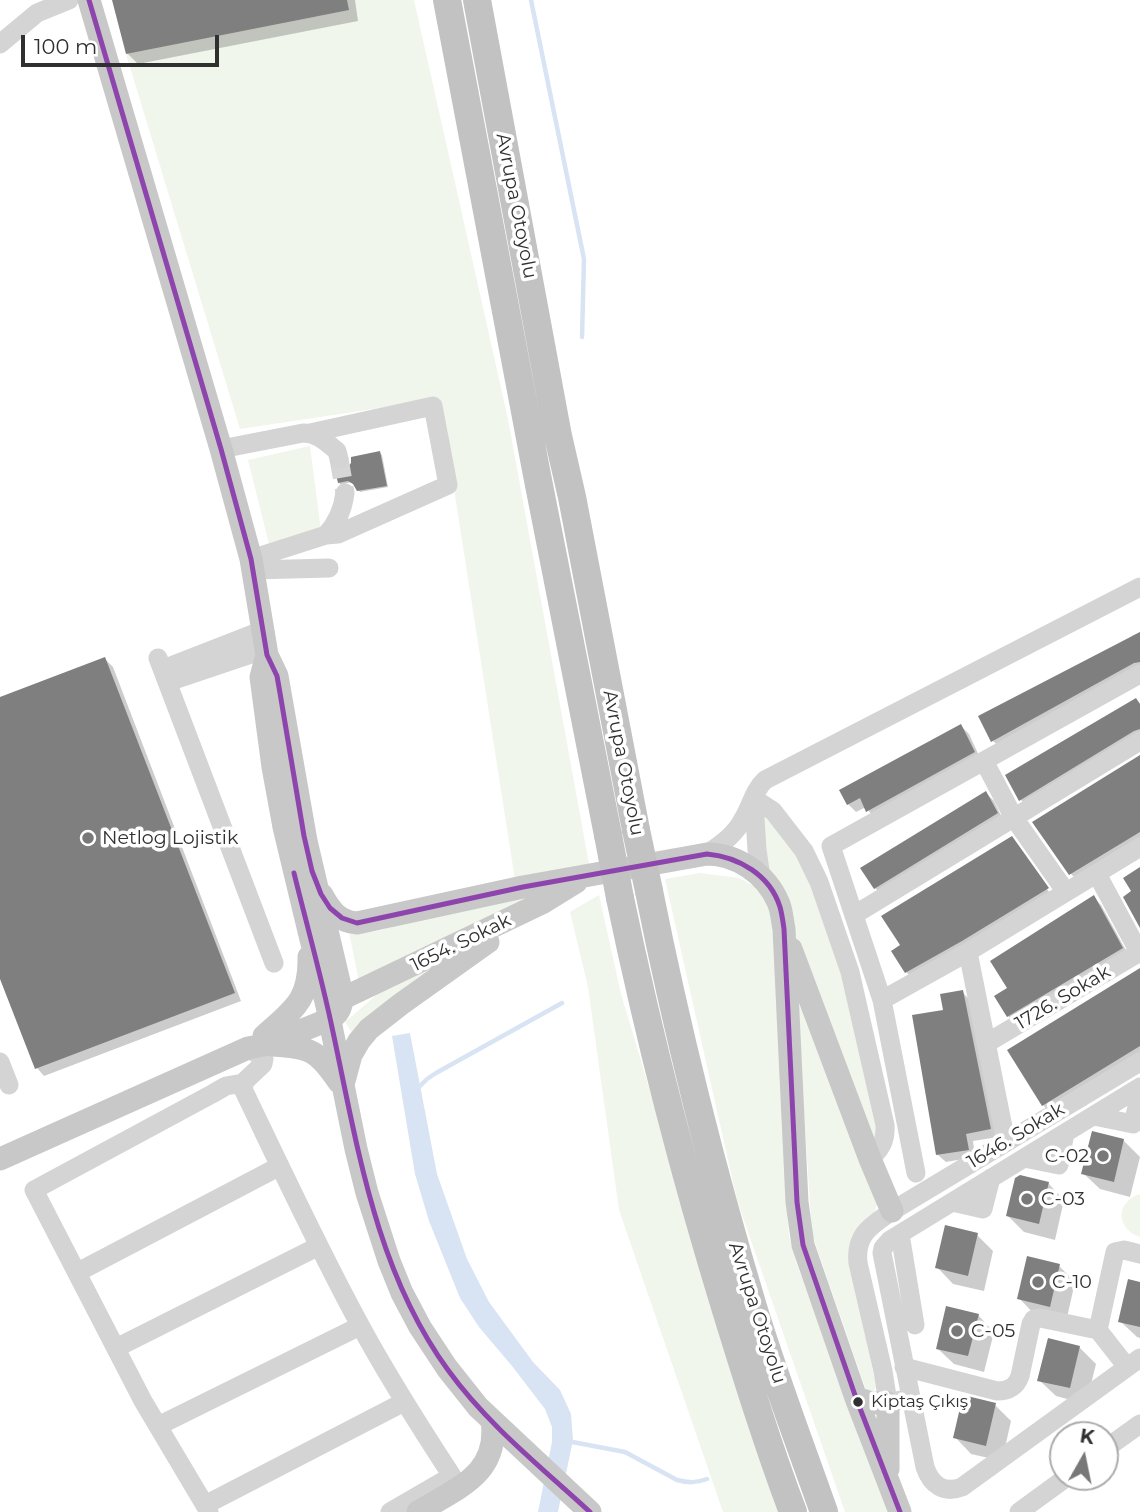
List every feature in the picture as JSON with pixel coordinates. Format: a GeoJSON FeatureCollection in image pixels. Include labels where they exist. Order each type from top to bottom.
{"type":"FeatureCollection","features":[{"type":"Feature","properties":{"kind":"highway","name":"Avrupa Otoyolu"},"geometry":{"type":"LineString","coordinates":[[447,0],[620,898],[654,1050],[699,1223],[753,1399],[793,1512]]}},
{"type":"Feature","properties":{"kind":"highway","name":"Avrupa Otoyolu"},"geometry":{"type":"LineString","coordinates":[[477,0],[558,436],[635,830],[670,992],[733,1239],[824,1512]]}},
{"type":"Feature","properties":{"kind":"main road"},"geometry":{"type":"LineString","coordinates":[[89,0],[221,449],[253,568],[265,645],[277,676],[306,841],[341,988],[333,1008]]}},
{"type":"Feature","properties":{"kind":"main road"},"geometry":{"type":"LineString","coordinates":[[265,645],[261,677],[284,827],[308,929],[333,1008],[343,1087],[367,1193],[389,1261],[420,1327],[447,1368],[478,1407],[590,1512]]}},
{"type":"Feature","properties":{"kind":"main road","name":"1654. Sokak"},"geometry":{"type":"LineString","coordinates":[[314,877],[324,900],[336,915],[344,921],[358,923],[512,889],[707,854],[736,860],[761,877],[779,903],[784,929],[800,1231],[803,1245],[856,1398],[900,1512]]}},
{"type":"Feature","properties":{"kind":"main road","name":"1654. Sokak"},"geometry":{"type":"LineString","coordinates":[[0,1159],[333,1008],[542,903],[591,874]]}},
{"type":"Feature","properties":{"kind":"main road"},"geometry":{"type":"LineString","coordinates":[[343,1087],[351,1055],[369,1029],[542,903]]}},
{"type":"Feature","properties":{"kind":"main road"},"geometry":{"type":"LineString","coordinates":[[260,1043],[296,1007],[304,994],[309,972],[308,929]]}},
{"type":"Feature","properties":{"kind":"main road"},"geometry":{"type":"LineString","coordinates":[[784,929],[892,1211]]}},
{"type":"Feature","properties":{"kind":"main road"},"geometry":{"type":"LineString","coordinates":[[260,1043],[297,1047],[315,1053],[327,1064],[343,1087]]}},
{"type":"Feature","properties":{"kind":"main road"},"geometry":{"type":"LineString","coordinates":[[856,1398],[888,1413],[888,1482]]}},
{"type":"Feature","properties":{"kind":"main road"},"geometry":{"type":"LineString","coordinates":[[418,1512],[471,1480],[485,1464],[492,1447],[492,1420]]}},
{"type":"Feature","properties":{"kind":"street"},"geometry":{"type":"LineString","coordinates":[[0,44],[37,13],[69,0]]}},
{"type":"Feature","properties":{"kind":"street"},"geometry":{"type":"LineString","coordinates":[[221,449],[433,406],[448,485],[253,568]]}},
{"type":"Feature","properties":{"kind":"street"},"geometry":{"type":"LineString","coordinates":[[310,433],[317,435],[337,451],[339,459]]}},
{"type":"Feature","properties":{"kind":"street"},"geometry":{"type":"LineString","coordinates":[[326,535],[343,507],[345,494]]}},
{"type":"Feature","properties":{"kind":"street"},"geometry":{"type":"LineString","coordinates":[[253,568],[329,568]]}},
{"type":"Feature","properties":{"kind":"street"},"geometry":{"type":"LineString","coordinates":[[707,854],[736,831],[760,784],[771,776],[1140,587]]}},
{"type":"Feature","properties":{"kind":"street"},"geometry":{"type":"LineString","coordinates":[[265,645],[163,670],[274,963]]}},
{"type":"Feature","properties":{"kind":"street"},"geometry":{"type":"LineString","coordinates":[[916,1173],[882,1000],[831,846],[1138,679]]}},
{"type":"Feature","properties":{"kind":"street"},"geometry":{"type":"LineString","coordinates":[[854,915],[1140,741]]}},
{"type":"Feature","properties":{"kind":"street"},"geometry":{"type":"LineString","coordinates":[[984,761],[1014,818],[1066,892]]}},
{"type":"Feature","properties":{"kind":"street"},"geometry":{"type":"LineString","coordinates":[[753,798],[761,877]]}},
{"type":"Feature","properties":{"kind":"street"},"geometry":{"type":"LineString","coordinates":[[753,798],[773,811],[804,851],[823,894],[850,972],[885,1125],[883,1144],[870,1159]]}},
{"type":"Feature","properties":{"kind":"street"},"geometry":{"type":"LineString","coordinates":[[882,1000],[968,952],[1140,847]]}},
{"type":"Feature","properties":{"kind":"street"},"geometry":{"type":"LineString","coordinates":[[1097,874],[1140,953]]}},
{"type":"Feature","properties":{"kind":"street"},"geometry":{"type":"LineString","coordinates":[[968,952],[1006,1142]]}},
{"type":"Feature","properties":{"kind":"street","name":"1726. Sokak"},"geometry":{"type":"LineString","coordinates":[[987,1043],[1140,953]]}},
{"type":"Feature","properties":{"kind":"street"},"geometry":{"type":"LineString","coordinates":[[260,1043],[263,1063],[243,1083],[226,1086],[34,1190],[143,1402],[207,1508],[404,1402]]}},
{"type":"Feature","properties":{"kind":"street"},"geometry":{"type":"LineString","coordinates":[[0,1062],[9,1085]]}},
{"type":"Feature","properties":{"kind":"street","name":"1646. Sokak"},"geometry":{"type":"LineString","coordinates":[[888,1413],[883,1371],[858,1263],[860,1239],[867,1230],[892,1211],[1140,1062]]}},
{"type":"Feature","properties":{"kind":"street"},"geometry":{"type":"LineString","coordinates":[[243,1083],[243,1089],[280,1166],[360,1326],[404,1402],[452,1476],[390,1512]]}},
{"type":"Feature","properties":{"kind":"street"},"geometry":{"type":"LineString","coordinates":[[904,1367],[997,1391],[1007,1390],[1015,1386],[1019,1379],[1031,1324],[1034,1319],[1040,1318],[1098,1330],[1134,1363],[958,1489],[943,1489],[928,1476],[925,1467],[904,1367],[882,1253],[886,1243],[1140,1087]]}},
{"type":"Feature","properties":{"kind":"street"},"geometry":{"type":"LineString","coordinates":[[1094,1116],[1133,1124],[1140,1094]]}},
{"type":"Feature","properties":{"kind":"street"},"geometry":{"type":"LineString","coordinates":[[78,1272],[280,1166]]}},
{"type":"Feature","properties":{"kind":"street"},"geometry":{"type":"LineString","coordinates":[[900,1234],[915,1325]]}},
{"type":"Feature","properties":{"kind":"street"},"geometry":{"type":"LineString","coordinates":[[116,1348],[319,1246]]}},
{"type":"Feature","properties":{"kind":"street"},"geometry":{"type":"LineString","coordinates":[[1098,1330],[1115,1252],[1124,1250],[1140,1254]]}},
{"type":"Feature","properties":{"kind":"street"},"geometry":{"type":"LineString","coordinates":[[158,1426],[360,1326]]}},
{"type":"Feature","properties":{"kind":"street"},"geometry":{"type":"LineString","coordinates":[[888,1413],[911,1398]]}},
{"type":"Feature","properties":{"kind":"street"},"geometry":{"type":"LineString","coordinates":[[888,1413],[915,1418]]}},
{"type":"Feature","properties":{"kind":"street"},"geometry":{"type":"LineString","coordinates":[[1119,1439],[1140,1424]]}},
{"type":"Feature","properties":{"kind":"street"},"geometry":{"type":"LineString","coordinates":[[1019,1512],[1049,1490]]}},
{"type":"Feature","properties":{"kind":"shaded area"},"geometry":{"type":"Polygon","coordinates":[[[347,0],[414,0],[508,419],[589,864],[515,880],[440,399],[240,429],[126,54],[348,10],[347,0]]]}},
{"type":"Feature","properties":{"kind":"shaded area"},"geometry":{"type":"Polygon","coordinates":[[[310,446],[321,531],[270,548],[248,460],[310,446]]]}},
{"type":"Feature","properties":{"kind":"shaded area"},"geometry":{"type":"Polygon","coordinates":[[[753,798],[819,882],[885,1126],[870,1159],[772,892],[753,798]]]}},
{"type":"Feature","properties":{"kind":"shaded area"},"geometry":{"type":"Polygon","coordinates":[[[700,873],[739,878],[763,891],[772,906],[789,1236],[797,1265],[890,1512],[845,1512],[737,1200],[665,879],[700,873]]]}},
{"type":"Feature","properties":{"kind":"shaded area"},"geometry":{"type":"Polygon","coordinates":[[[599,895],[621,994],[780,1512],[723,1512],[619,1210],[588,987],[570,912],[599,895]]]}},
{"type":"Feature","properties":{"kind":"shaded area"},"geometry":{"type":"Polygon","coordinates":[[[522,896],[527,898],[359,982],[349,932],[381,930],[446,911],[522,896]]]}},
{"type":"Feature","properties":{"kind":"shaded area"},"geometry":{"type":"Polygon","coordinates":[[[465,951],[353,1034],[345,1022],[381,991],[465,951]]]}},
{"type":"Feature","properties":{"kind":"shaded area"},"geometry":{"type":"Polygon","coordinates":[[[799,1002],[878,1201],[852,1267],[876,1387],[873,1392],[867,1393],[812,1234],[799,1002]]]}},
{"type":"Feature","properties":{"kind":"shaded area"},"geometry":{"type":"Polygon","coordinates":[[[1140,1194],[1140,1237],[1126,1228],[1122,1216],[1126,1203],[1140,1194]]]}},
{"type":"Feature","properties":{"kind":"water"},"geometry":{"type":"Polygon","coordinates":[[[410,1033],[437,1174],[467,1259],[489,1302],[533,1362],[560,1390],[571,1414],[573,1440],[558,1512],[538,1512],[552,1442],[552,1427],[545,1409],[479,1327],[460,1298],[429,1221],[415,1174],[392,1036],[410,1033]]]}},
{"type":"Feature","properties":{"kind":"building"},"geometry":{"type":"Polygon","coordinates":[[[112,0],[347,0],[349,10],[126,54],[112,0]]]}},
{"type":"Feature","properties":{"kind":"building"},"geometry":{"type":"Polygon","coordinates":[[[380,451],[387,486],[357,491],[348,481],[338,483],[335,471],[347,468],[351,457],[380,451]]]}},
{"type":"Feature","properties":{"kind":"building"},"geometry":{"type":"Polygon","coordinates":[[[1140,632],[1140,662],[991,742],[978,716],[1140,632]]]}},
{"type":"Feature","properties":{"kind":"building","name":"Netlog Lojistik"},"geometry":{"type":"Polygon","coordinates":[[[105,657],[235,993],[35,1069],[0,979],[0,697],[105,657]]]}},
{"type":"Feature","properties":{"kind":"building"},"geometry":{"type":"Polygon","coordinates":[[[1136,698],[1140,704],[1140,729],[1019,801],[1005,775],[1136,698]]]}},
{"type":"Feature","properties":{"kind":"building"},"geometry":{"type":"Polygon","coordinates":[[[961,724],[975,752],[866,812],[860,798],[847,805],[839,790],[961,724]]]}},
{"type":"Feature","properties":{"kind":"building"},"geometry":{"type":"Polygon","coordinates":[[[1140,755],[1140,832],[1069,875],[1032,822],[1140,755]]]}},
{"type":"Feature","properties":{"kind":"building"},"geometry":{"type":"Polygon","coordinates":[[[986,791],[998,813],[874,889],[860,868],[986,791]]]}},
{"type":"Feature","properties":{"kind":"building"},"geometry":{"type":"Polygon","coordinates":[[[1012,836],[1049,888],[905,973],[891,951],[900,945],[881,916],[1012,836]]]}},
{"type":"Feature","properties":{"kind":"building"},"geometry":{"type":"Polygon","coordinates":[[[1140,867],[1140,928],[1123,897],[1131,891],[1123,878],[1140,867]]]}},
{"type":"Feature","properties":{"kind":"building"},"geometry":{"type":"Polygon","coordinates":[[[1094,895],[1123,948],[1007,1017],[994,996],[1007,988],[990,961],[1094,895]]]}},
{"type":"Feature","properties":{"kind":"building"},"geometry":{"type":"Polygon","coordinates":[[[1140,968],[1140,1046],[1042,1106],[1007,1050],[1140,968]]]}},
{"type":"Feature","properties":{"kind":"building"},"geometry":{"type":"Polygon","coordinates":[[[963,990],[991,1129],[966,1134],[969,1150],[936,1155],[912,1015],[943,1010],[940,994],[963,990]]]}},
{"type":"Feature","properties":{"kind":"building","name":"C-02"},"geometry":{"type":"Polygon","coordinates":[[[1092,1131],[1124,1139],[1114,1182],[1081,1174],[1092,1131]]]}},
{"type":"Feature","properties":{"kind":"building","name":"C-03"},"geometry":{"type":"Polygon","coordinates":[[[1020,1175],[1049,1182],[1039,1224],[1006,1216],[1015,1178],[1020,1175]]]}},
{"type":"Feature","properties":{"kind":"building"},"geometry":{"type":"Polygon","coordinates":[[[945,1225],[978,1233],[968,1276],[935,1268],[945,1225]]]}},
{"type":"Feature","properties":{"kind":"building","name":"C-10"},"geometry":{"type":"Polygon","coordinates":[[[1027,1256],[1060,1264],[1050,1307],[1017,1299],[1027,1256]]]}},
{"type":"Feature","properties":{"kind":"building"},"geometry":{"type":"Polygon","coordinates":[[[1128,1279],[1140,1282],[1140,1327],[1118,1322],[1128,1279]]]}},
{"type":"Feature","properties":{"kind":"building","name":"C-05"},"geometry":{"type":"Polygon","coordinates":[[[946,1306],[979,1314],[968,1356],[936,1349],[946,1306]]]}},
{"type":"Feature","properties":{"kind":"building"},"geometry":{"type":"Polygon","coordinates":[[[1048,1338],[1080,1346],[1070,1388],[1037,1381],[1048,1338]]]}},
{"type":"Feature","properties":{"kind":"building"},"geometry":{"type":"Polygon","coordinates":[[[963,1395],[996,1403],[986,1446],[953,1438],[963,1395]]]}},
{"type":"Feature","properties":{"kind":"waterway"},"geometry":{"type":"LineString","coordinates":[[531,0],[584,259],[582,337]]}},
{"type":"Feature","properties":{"kind":"waterway"},"geometry":{"type":"LineString","coordinates":[[418,1088],[436,1073],[562,1003]]}},
{"type":"Feature","properties":{"kind":"waterway"},"geometry":{"type":"LineString","coordinates":[[567,1441],[625,1452],[677,1480],[692,1482],[707,1479]]}},
{"type":"Feature","properties":{"kind":"tunnel"},"geometry":{"type":"LineString","coordinates":[[339,459],[345,493]]}},
{"type":"Feature","properties":{"kind":"transit line"},"geometry":{"type":"LineString","coordinates":[[89,0],[251,559],[267,655],[277,676],[304,836],[312,871],[321,894],[330,908],[342,918],[357,923],[523,887],[707,854],[742,864],[761,877],[775,896],[781,910],[784,929],[797,1202],[803,1245],[856,1398],[900,1512]]}},
{"type":"Feature","properties":{"kind":"transit line"},"geometry":{"type":"LineString","coordinates":[[294,873],[329,1012],[361,1164],[373,1208],[403,1292],[423,1332],[463,1390],[515,1444],[590,1512]]}},
{"type":"Feature","properties":{"kind":"place","name":"Netlog Lojistik"},"geometry":{"type":"Point","coordinates":[88,838]}},
{"type":"Feature","properties":{"kind":"place","name":"C-02"},"geometry":{"type":"Point","coordinates":[1103,1156]}},
{"type":"Feature","properties":{"kind":"place","name":"C-03"},"geometry":{"type":"Point","coordinates":[1027,1199]}},
{"type":"Feature","properties":{"kind":"place","name":"C-10"},"geometry":{"type":"Point","coordinates":[1038,1282]}},
{"type":"Feature","properties":{"kind":"place","name":"C-05"},"geometry":{"type":"Point","coordinates":[957,1331]}},
{"type":"Feature","properties":{"kind":"place","name":"Kiptaş Çıkış"},"geometry":{"type":"Point","coordinates":[858,1402]}}]}
